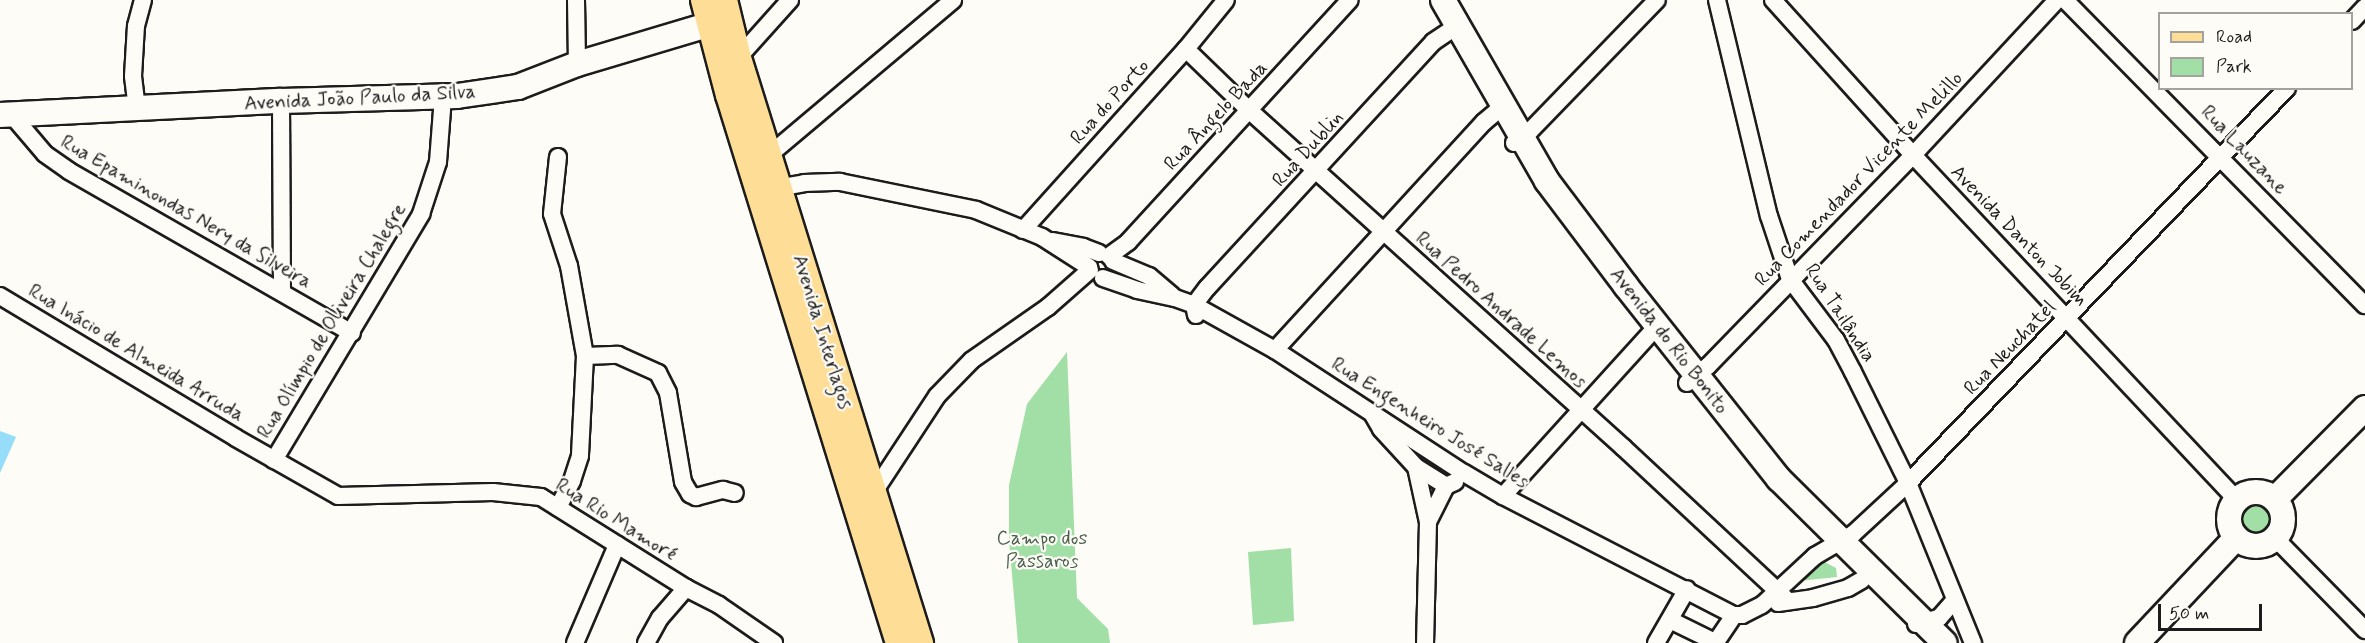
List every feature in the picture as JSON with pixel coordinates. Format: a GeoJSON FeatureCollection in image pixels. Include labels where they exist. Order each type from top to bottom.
{"type":"FeatureCollection","features":[{"type":"Feature","properties":{"kind":"main road","name":"Avenida Interlagos"},"geometry":{"type":"LineString","coordinates":[[717,11],[738,58],[768,156],[865,504],[899,643]]}},
{"type":"Feature","properties":{"kind":"main road","name":"Avenida Interlagos"},"geometry":{"type":"LineString","coordinates":[[717,11],[729,95],[865,504],[920,643]]}},
{"type":"Feature","properties":{"kind":"street"},"geometry":{"type":"LineString","coordinates":[[137,109],[133,76],[136,26],[143,0]]}},
{"type":"Feature","properties":{"kind":"street"},"geometry":{"type":"LineString","coordinates":[[576,0],[577,64]]}},
{"type":"Feature","properties":{"kind":"street"},"geometry":{"type":"LineString","coordinates":[[738,58],[790,0]]}},
{"type":"Feature","properties":{"kind":"street"},"geometry":{"type":"LineString","coordinates":[[768,156],[953,0]]}},
{"type":"Feature","properties":{"kind":"street","name":"Rua do Porto"},"geometry":{"type":"LineString","coordinates":[[1023,230],[1186,49],[1226,0]]}},
{"type":"Feature","properties":{"kind":"street","name":"Rua Ângelo Bada"},"geometry":{"type":"LineString","coordinates":[[865,504],[937,396],[972,360],[1048,308],[1128,242],[1350,0]]}},
{"type":"Feature","properties":{"kind":"street","name":"Avenida do Rio Bonito"},"geometry":{"type":"LineString","coordinates":[[1430,0],[1453,28],[1583,253],[1652,330],[1774,492],[1834,544],[1920,630]]}},
{"type":"Feature","properties":{"kind":"street","name":"Avenida do Rio Bonito"},"geometry":{"type":"LineString","coordinates":[[1443,0],[1453,28]]}},
{"type":"Feature","properties":{"kind":"street"},"geometry":{"type":"LineString","coordinates":[[1518,141],[1657,0]]}},
{"type":"Feature","properties":{"kind":"street","name":"Rua Tailândia"},"geometry":{"type":"LineString","coordinates":[[1718,0],[1769,216],[1790,279],[1836,340],[1908,483],[1973,643]]}},
{"type":"Feature","properties":{"kind":"street","name":"Avenida Danton Jobim"},"geometry":{"type":"LineString","coordinates":[[1773,0],[1913,155],[2236,499]]}},
{"type":"Feature","properties":{"kind":"street","name":"Rua Comendador Vicente Melillo"},"geometry":{"type":"LineString","coordinates":[[1691,379],[1913,155],[2057,0]]}},
{"type":"Feature","properties":{"kind":"street","name":"Rua Lauzane"},"geometry":{"type":"LineString","coordinates":[[2065,0],[2365,305]]}},
{"type":"Feature","properties":{"kind":"street"},"geometry":{"type":"LineString","coordinates":[[2353,20],[2365,7]]}},
{"type":"Feature","properties":{"kind":"street","name":"Avenida João Paulo da Silva"},"geometry":{"type":"LineString","coordinates":[[6,115],[281,101],[443,97],[518,87],[717,11]]}},
{"type":"Feature","properties":{"kind":"street","name":"Rua Dublin"},"geometry":{"type":"LineString","coordinates":[[1196,313],[1316,171],[1433,42],[1453,28]]}},
{"type":"Feature","properties":{"kind":"street","name":"Rua Pedro Andrade Lemos"},"geometry":{"type":"LineString","coordinates":[[1186,49],[1250,111],[1579,410],[1624,448],[1783,595]]}},
{"type":"Feature","properties":{"kind":"street","name":"Rua Neuchatel"},"geometry":{"type":"LineString","coordinates":[[1783,595],[1834,544],[1853,534],[1908,483],[2285,90]]}},
{"type":"Feature","properties":{"kind":"street","name":"Rua Olímpio de Oliveira Chalegre"},"geometry":{"type":"LineString","coordinates":[[274,460],[352,333],[421,214],[430,193],[438,162],[443,97]]}},
{"type":"Feature","properties":{"kind":"street"},"geometry":{"type":"LineString","coordinates":[[281,101],[282,292]]}},
{"type":"Feature","properties":{"kind":"street"},"geometry":{"type":"LineString","coordinates":[[1275,350],[1382,231],[1499,109]]}},
{"type":"Feature","properties":{"kind":"street","name":"Rua Epaminondas Nery da Silveira"},"geometry":{"type":"LineString","coordinates":[[6,115],[45,154],[69,171],[352,333]]}},
{"type":"Feature","properties":{"kind":"street"},"geometry":{"type":"LineString","coordinates":[[558,157],[552,214],[569,266],[585,356],[580,456],[572,481],[558,507]]}},
{"type":"Feature","properties":{"kind":"street","name":"Rua Engenheiro José Salles"},"geometry":{"type":"LineString","coordinates":[[777,188],[804,183],[840,182],[976,210],[1100,264],[1149,276],[1196,313],[1252,344],[1275,350],[1503,496],[1734,615]]}},
{"type":"Feature","properties":{"kind":"street","name":"Rua Inácio de Almeida Arruda"},"geometry":{"type":"LineString","coordinates":[[0,296],[274,460],[338,496],[346,498]]}},
{"type":"Feature","properties":{"kind":"street"},"geometry":{"type":"LineString","coordinates":[[1503,496],[1652,330]]}},
{"type":"Feature","properties":{"kind":"street"},"geometry":{"type":"LineString","coordinates":[[585,356],[618,355],[658,373],[668,393],[683,482],[690,494],[696,497],[723,490],[735,494]]}},
{"type":"Feature","properties":{"kind":"street"},"geometry":{"type":"LineString","coordinates":[[2275,499],[2365,408]]}},
{"type":"Feature","properties":{"kind":"street"},"geometry":{"type":"LineString","coordinates":[[1372,412],[1381,429],[1416,467],[1446,486],[1452,485],[1464,473]]}},
{"type":"Feature","properties":{"kind":"street"},"geometry":{"type":"LineString","coordinates":[[1428,522],[1446,486],[1448,462]]}},
{"type":"Feature","properties":{"kind":"street"},"geometry":{"type":"LineString","coordinates":[[1416,467],[1428,522],[1425,643]]}},
{"type":"Feature","properties":{"kind":"street"},"geometry":{"type":"LineString","coordinates":[[2260,491],[2275,499],[2283,514],[2280,531],[2275,538],[2260,546],[2243,543],[2236,538],[2228,523],[2231,506],[2236,499],[2243,494],[2260,491]]}},
{"type":"Feature","properties":{"kind":"street","name":"Rua Rio Mamoré"},"geometry":{"type":"LineString","coordinates":[[346,498],[502,492],[541,497],[686,588],[719,605],[774,643]]}},
{"type":"Feature","properties":{"kind":"street"},"geometry":{"type":"LineString","coordinates":[[2136,643],[2236,538]]}},
{"type":"Feature","properties":{"kind":"street"},"geometry":{"type":"LineString","coordinates":[[2275,538],[2365,630]]}},
{"type":"Feature","properties":{"kind":"street","name":"Avenida do Rio Bonito"},"geometry":{"type":"LineString","coordinates":[[1834,544],[1862,580],[1920,630],[1945,643]]}},
{"type":"Feature","properties":{"kind":"street"},"geometry":{"type":"LineString","coordinates":[[575,643],[617,545]]}},
{"type":"Feature","properties":{"kind":"street"},"geometry":{"type":"LineString","coordinates":[[1670,620],[1717,643],[1734,615],[1750,613],[1783,595],[1813,598],[1848,588],[1862,580]]}},
{"type":"Feature","properties":{"kind":"street"},"geometry":{"type":"LineString","coordinates":[[646,643],[660,618],[686,588]]}},
{"type":"Feature","properties":{"kind":"street"},"geometry":{"type":"LineString","coordinates":[[1656,643],[1687,589]]}},
{"type":"Feature","properties":{"kind":"street"},"geometry":{"type":"LineString","coordinates":[[1920,630],[1939,618],[1954,601]]}},
{"type":"Feature","properties":{"kind":"green space","name":"Campo dos Passaros"},"geometry":{"type":"Polygon","coordinates":[[[1067,352],[1077,598],[1108,629],[1110,643],[1018,643],[1009,540],[1009,485],[1027,404],[1067,352]]]}},
{"type":"Feature","properties":{"kind":"green space"},"geometry":{"type":"Polygon","coordinates":[[[2256,499],[2270,505],[2276,519],[2270,533],[2256,539],[2242,533],[2236,519],[2242,505],[2256,499]]]}},
{"type":"Feature","properties":{"kind":"green space"},"geometry":{"type":"Polygon","coordinates":[[[1291,548],[1294,621],[1253,625],[1248,552],[1291,548]]]}},
{"type":"Feature","properties":{"kind":"green space"},"geometry":{"type":"Polygon","coordinates":[[[1819,559],[1836,568],[1837,577],[1789,582],[1819,559]]]}},
{"type":"Feature","properties":{"kind":"water"},"geometry":{"type":"Polygon","coordinates":[[[0,431],[16,437],[0,473],[0,431]]]}}]}
